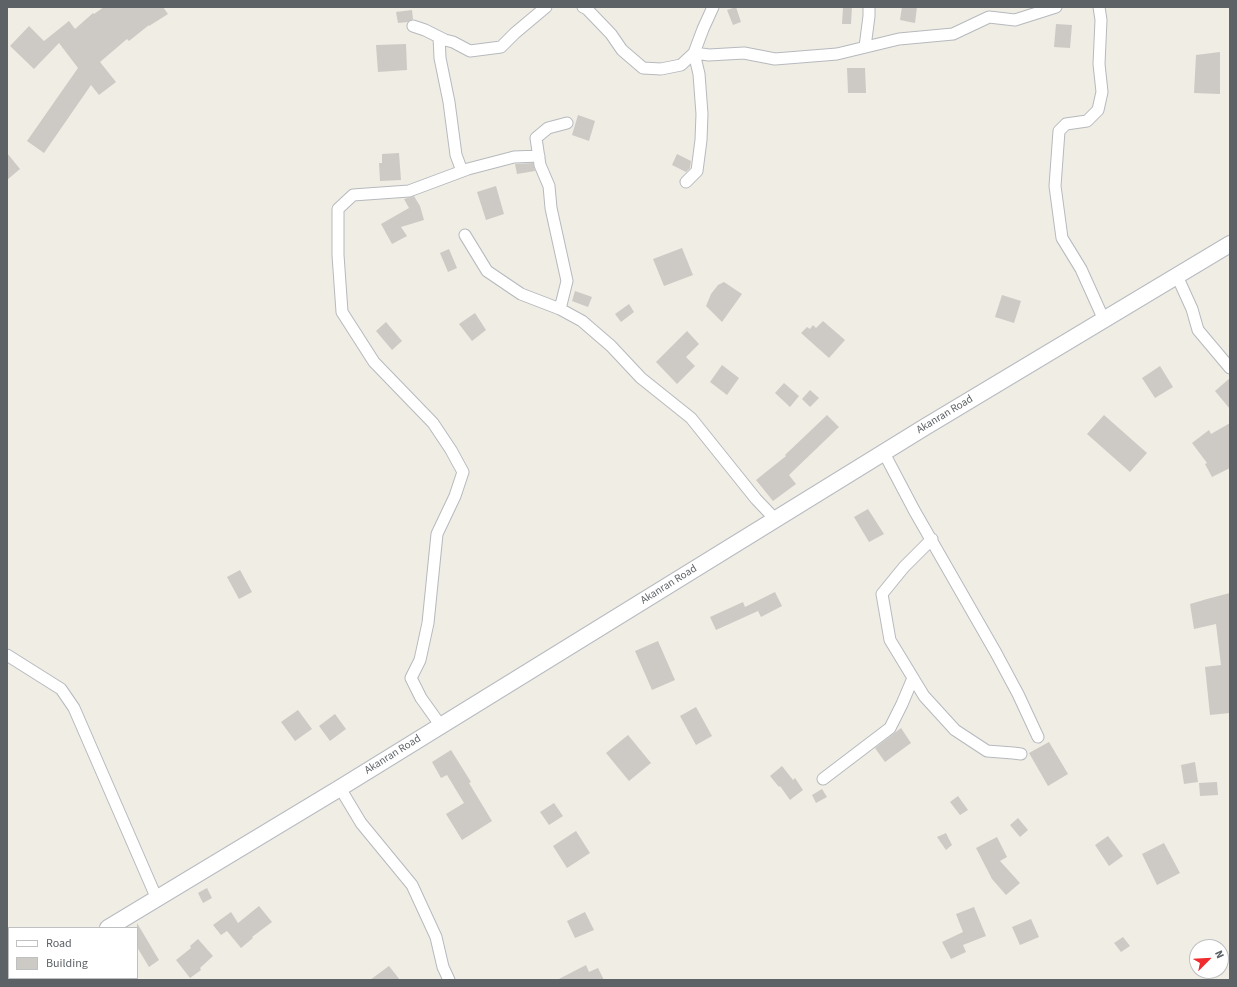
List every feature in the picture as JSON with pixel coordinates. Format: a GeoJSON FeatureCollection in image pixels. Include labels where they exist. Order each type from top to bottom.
{"type":"FeatureCollection","features":[{"type":"Feature","properties":{"kind":"main road","name":"Akanran Road"},"geometry":{"type":"LineString","coordinates":[[110,927],[340,788],[775,519],[1230,244]]}},
{"type":"Feature","properties":{"kind":"street"},"geometry":{"type":"LineString","coordinates":[[414,26],[453,42],[470,51],[501,47],[546,7]]}},
{"type":"Feature","properties":{"kind":"street"},"geometry":{"type":"LineString","coordinates":[[583,7],[587,9],[611,34],[622,50],[643,68],[661,69],[681,65],[694,53],[713,7]]}},
{"type":"Feature","properties":{"kind":"street"},"geometry":{"type":"LineString","coordinates":[[865,47],[869,7]]}},
{"type":"Feature","properties":{"kind":"street"},"geometry":{"type":"LineString","coordinates":[[694,53],[709,55],[744,53],[775,59],[837,54],[899,39],[953,34],[989,17],[1015,20],[1056,7]]}},
{"type":"Feature","properties":{"kind":"street"},"geometry":{"type":"LineString","coordinates":[[1099,7],[1101,20],[1099,64],[1102,92],[1098,110],[1087,121],[1066,124],[1059,131],[1055,186],[1062,238],[1081,269],[1104,320]]}},
{"type":"Feature","properties":{"kind":"street"},"geometry":{"type":"LineString","coordinates":[[439,37],[440,58],[449,102],[456,155],[462,171]]}},
{"type":"Feature","properties":{"kind":"street"},"geometry":{"type":"LineString","coordinates":[[686,182],[697,171],[701,140],[702,114],[699,74],[694,53]]}},
{"type":"Feature","properties":{"kind":"street"},"geometry":{"type":"LineString","coordinates":[[560,309],[567,281],[551,208],[549,186],[540,165],[536,138],[548,128],[567,123]]}},
{"type":"Feature","properties":{"kind":"street"},"geometry":{"type":"LineString","coordinates":[[441,726],[421,698],[411,678],[420,660],[428,623],[438,534],[455,496],[463,472],[451,450],[432,423],[374,362],[342,312],[338,255],[338,210],[353,195],[409,191],[462,171],[514,157],[538,156]]}},
{"type":"Feature","properties":{"kind":"street"},"geometry":{"type":"LineString","coordinates":[[465,235],[487,271],[521,294],[560,309],[582,321],[611,346],[641,378],[691,418],[756,499],[775,519]]}},
{"type":"Feature","properties":{"kind":"street"},"geometry":{"type":"LineString","coordinates":[[1177,276],[1192,309],[1198,330],[1230,368]]}},
{"type":"Feature","properties":{"kind":"street"},"geometry":{"type":"LineString","coordinates":[[884,453],[996,653],[1018,694],[1038,737]]}},
{"type":"Feature","properties":{"kind":"street"},"geometry":{"type":"LineString","coordinates":[[932,539],[904,567],[882,594],[890,640],[924,696],[955,730],[987,752],[1013,752],[1021,754]]}},
{"type":"Feature","properties":{"kind":"street"},"geometry":{"type":"LineString","coordinates":[[7,655],[61,689],[74,708],[156,899]]}},
{"type":"Feature","properties":{"kind":"street"},"geometry":{"type":"LineString","coordinates":[[823,779],[890,728],[913,678]]}},
{"type":"Feature","properties":{"kind":"street"},"geometry":{"type":"LineString","coordinates":[[340,788],[361,823],[412,885],[436,937],[443,967],[449,980]]}},
{"type":"Feature","properties":{"kind":"building"},"geometry":{"type":"Polygon","coordinates":[[[104,7],[163,7],[168,14],[149,25],[129,41],[127,39],[100,62],[116,82],[99,95],[91,85],[44,153],[27,141],[78,68],[59,43],[34,69],[10,46],[29,26],[44,41],[69,21],[75,29],[93,13],[94,14],[104,7]]]}},
{"type":"Feature","properties":{"kind":"building"},"geometry":{"type":"Polygon","coordinates":[[[736,7],[741,22],[733,25],[727,10],[736,7]]]}},
{"type":"Feature","properties":{"kind":"building"},"geometry":{"type":"Polygon","coordinates":[[[843,7],[852,7],[851,24],[842,24],[843,7]]]}},
{"type":"Feature","properties":{"kind":"building"},"geometry":{"type":"Polygon","coordinates":[[[902,7],[917,7],[915,23],[900,20],[902,7]]]}},
{"type":"Feature","properties":{"kind":"building"},"geometry":{"type":"Polygon","coordinates":[[[412,10],[413,19],[408,22],[398,23],[396,12],[412,10]]]}},
{"type":"Feature","properties":{"kind":"building"},"geometry":{"type":"Polygon","coordinates":[[[1056,24],[1072,25],[1070,48],[1054,47],[1056,24]]]}},
{"type":"Feature","properties":{"kind":"building"},"geometry":{"type":"Polygon","coordinates":[[[406,44],[407,70],[378,72],[376,45],[406,44]]]}},
{"type":"Feature","properties":{"kind":"building"},"geometry":{"type":"Polygon","coordinates":[[[1220,52],[1220,94],[1194,93],[1196,55],[1220,52]]]}},
{"type":"Feature","properties":{"kind":"building"},"geometry":{"type":"Polygon","coordinates":[[[847,68],[865,68],[866,93],[848,93],[847,68]]]}},
{"type":"Feature","properties":{"kind":"building"},"geometry":{"type":"Polygon","coordinates":[[[578,115],[595,121],[589,141],[572,135],[578,115]]]}},
{"type":"Feature","properties":{"kind":"building"},"geometry":{"type":"Polygon","coordinates":[[[7,153],[20,169],[7,180],[7,153]]]}},
{"type":"Feature","properties":{"kind":"building"},"geometry":{"type":"Polygon","coordinates":[[[399,153],[401,180],[380,181],[379,163],[382,163],[382,154],[399,153]]]}},
{"type":"Feature","properties":{"kind":"building"},"geometry":{"type":"Polygon","coordinates":[[[677,154],[691,161],[690,168],[686,172],[672,165],[677,154]]]}},
{"type":"Feature","properties":{"kind":"building"},"geometry":{"type":"Polygon","coordinates":[[[533,163],[535,171],[517,174],[515,164],[533,163]]]}},
{"type":"Feature","properties":{"kind":"building"},"geometry":{"type":"Polygon","coordinates":[[[496,186],[504,214],[486,220],[477,192],[496,186]]]}},
{"type":"Feature","properties":{"kind":"building"},"geometry":{"type":"Polygon","coordinates":[[[414,196],[420,206],[424,220],[401,227],[407,236],[392,244],[381,224],[409,208],[404,199],[414,196]]]}},
{"type":"Feature","properties":{"kind":"building"},"geometry":{"type":"Polygon","coordinates":[[[682,248],[693,275],[664,286],[653,259],[682,248]]]}},
{"type":"Feature","properties":{"kind":"building"},"geometry":{"type":"Polygon","coordinates":[[[449,249],[457,268],[448,272],[440,253],[449,249]]]}},
{"type":"Feature","properties":{"kind":"building"},"geometry":{"type":"Polygon","coordinates":[[[724,282],[742,294],[722,322],[706,306],[711,294],[718,285],[724,282]]]}},
{"type":"Feature","properties":{"kind":"building"},"geometry":{"type":"Polygon","coordinates":[[[575,291],[592,297],[588,307],[572,301],[575,291]]]}},
{"type":"Feature","properties":{"kind":"building"},"geometry":{"type":"Polygon","coordinates":[[[1002,295],[1021,301],[1014,323],[995,317],[1002,295]]]}},
{"type":"Feature","properties":{"kind":"building"},"geometry":{"type":"Polygon","coordinates":[[[629,304],[634,312],[621,322],[615,314],[629,304]]]}},
{"type":"Feature","properties":{"kind":"building"},"geometry":{"type":"Polygon","coordinates":[[[475,313],[486,330],[472,341],[459,324],[475,313]]]}},
{"type":"Feature","properties":{"kind":"building"},"geometry":{"type":"Polygon","coordinates":[[[823,321],[845,340],[829,358],[801,333],[807,327],[810,329],[813,325],[816,328],[823,321]]]}},
{"type":"Feature","properties":{"kind":"building"},"geometry":{"type":"Polygon","coordinates":[[[386,322],[402,341],[392,350],[376,331],[386,322]]]}},
{"type":"Feature","properties":{"kind":"building"},"geometry":{"type":"Polygon","coordinates":[[[687,331],[699,344],[686,357],[695,366],[677,384],[656,362],[687,331]]]}},
{"type":"Feature","properties":{"kind":"building"},"geometry":{"type":"Polygon","coordinates":[[[722,365],[739,378],[727,395],[710,382],[722,365]]]}},
{"type":"Feature","properties":{"kind":"building"},"geometry":{"type":"Polygon","coordinates":[[[1160,366],[1173,387],[1155,398],[1142,378],[1160,366]]]}},
{"type":"Feature","properties":{"kind":"building"},"geometry":{"type":"Polygon","coordinates":[[[1230,378],[1230,409],[1215,391],[1230,378]]]}},
{"type":"Feature","properties":{"kind":"building"},"geometry":{"type":"Polygon","coordinates":[[[784,383],[799,396],[790,407],[775,393],[784,383]]]}},
{"type":"Feature","properties":{"kind":"building"},"geometry":{"type":"Polygon","coordinates":[[[810,390],[819,398],[810,407],[802,399],[810,390]]]}},
{"type":"Feature","properties":{"kind":"building"},"geometry":{"type":"Polygon","coordinates":[[[827,415],[839,427],[789,475],[796,484],[773,501],[756,480],[786,456],[785,455],[827,415]]]}},
{"type":"Feature","properties":{"kind":"building"},"geometry":{"type":"Polygon","coordinates":[[[1104,415],[1147,453],[1130,472],[1087,434],[1104,415]]]}},
{"type":"Feature","properties":{"kind":"building"},"geometry":{"type":"Polygon","coordinates":[[[1230,423],[1230,468],[1212,477],[1205,464],[1207,463],[1192,443],[1209,430],[1211,434],[1230,423]]]}},
{"type":"Feature","properties":{"kind":"building"},"geometry":{"type":"Polygon","coordinates":[[[868,509],[884,534],[869,542],[854,517],[868,509]]]}},
{"type":"Feature","properties":{"kind":"building"},"geometry":{"type":"Polygon","coordinates":[[[240,570],[252,592],[239,599],[227,577],[240,570]]]}},
{"type":"Feature","properties":{"kind":"building"},"geometry":{"type":"Polygon","coordinates":[[[775,592],[782,606],[761,617],[758,611],[716,630],[710,617],[743,602],[745,607],[775,592]]]}},
{"type":"Feature","properties":{"kind":"building"},"geometry":{"type":"Polygon","coordinates":[[[1230,593],[1230,713],[1210,715],[1205,667],[1221,665],[1216,624],[1194,629],[1190,604],[1230,593]]]}},
{"type":"Feature","properties":{"kind":"building"},"geometry":{"type":"Polygon","coordinates":[[[658,641],[675,680],[652,690],[635,651],[658,641]]]}},
{"type":"Feature","properties":{"kind":"building"},"geometry":{"type":"Polygon","coordinates":[[[696,707],[712,736],[696,745],[680,716],[696,707]]]}},
{"type":"Feature","properties":{"kind":"building"},"geometry":{"type":"Polygon","coordinates":[[[298,710],[312,729],[295,741],[281,722],[298,710]]]}},
{"type":"Feature","properties":{"kind":"building"},"geometry":{"type":"Polygon","coordinates":[[[335,714],[346,729],[330,741],[319,726],[335,714]]]}},
{"type":"Feature","properties":{"kind":"building"},"geometry":{"type":"Polygon","coordinates":[[[901,728],[911,743],[885,762],[875,748],[901,728]]]}},
{"type":"Feature","properties":{"kind":"building"},"geometry":{"type":"Polygon","coordinates":[[[628,735],[651,763],[629,781],[606,753],[628,735]]]}},
{"type":"Feature","properties":{"kind":"building"},"geometry":{"type":"Polygon","coordinates":[[[1049,742],[1068,774],[1048,786],[1029,753],[1049,742]]]}},
{"type":"Feature","properties":{"kind":"building"},"geometry":{"type":"Polygon","coordinates":[[[451,750],[471,782],[469,783],[492,821],[462,840],[446,814],[464,803],[447,775],[441,778],[432,762],[451,750]]]}},
{"type":"Feature","properties":{"kind":"building"},"geometry":{"type":"Polygon","coordinates":[[[1195,762],[1198,782],[1184,784],[1181,765],[1195,762]]]}},
{"type":"Feature","properties":{"kind":"building"},"geometry":{"type":"Polygon","coordinates":[[[782,766],[793,780],[795,778],[803,790],[790,800],[780,786],[779,787],[770,776],[782,766]]]}},
{"type":"Feature","properties":{"kind":"building"},"geometry":{"type":"Polygon","coordinates":[[[1217,782],[1218,795],[1200,796],[1199,783],[1217,782]]]}},
{"type":"Feature","properties":{"kind":"building"},"geometry":{"type":"Polygon","coordinates":[[[822,789],[827,797],[816,803],[812,795],[822,789]]]}},
{"type":"Feature","properties":{"kind":"building"},"geometry":{"type":"Polygon","coordinates":[[[958,796],[968,810],[960,815],[950,802],[958,796]]]}},
{"type":"Feature","properties":{"kind":"building"},"geometry":{"type":"Polygon","coordinates":[[[554,803],[563,816],[549,825],[540,812],[554,803]]]}},
{"type":"Feature","properties":{"kind":"building"},"geometry":{"type":"Polygon","coordinates":[[[1018,818],[1028,830],[1020,837],[1010,825],[1018,818]]]}},
{"type":"Feature","properties":{"kind":"building"},"geometry":{"type":"Polygon","coordinates":[[[576,831],[590,853],[567,868],[553,846],[576,831]]]}},
{"type":"Feature","properties":{"kind":"building"},"geometry":{"type":"Polygon","coordinates":[[[946,833],[952,845],[946,850],[937,837],[946,833]]]}},
{"type":"Feature","properties":{"kind":"building"},"geometry":{"type":"Polygon","coordinates":[[[1108,836],[1123,856],[1109,866],[1095,845],[1108,836]]]}},
{"type":"Feature","properties":{"kind":"building"},"geometry":{"type":"Polygon","coordinates":[[[997,837],[1007,857],[1000,861],[1020,883],[1006,895],[992,879],[976,848],[997,837]]]}},
{"type":"Feature","properties":{"kind":"building"},"geometry":{"type":"Polygon","coordinates":[[[1164,843],[1180,873],[1157,885],[1142,854],[1164,843]]]}},
{"type":"Feature","properties":{"kind":"building"},"geometry":{"type":"Polygon","coordinates":[[[207,888],[212,898],[203,903],[198,893],[207,888]]]}},
{"type":"Feature","properties":{"kind":"building"},"geometry":{"type":"Polygon","coordinates":[[[259,906],[272,922],[252,937],[253,938],[241,948],[227,931],[221,935],[213,925],[231,912],[238,923],[259,906]]]}},
{"type":"Feature","properties":{"kind":"building"},"geometry":{"type":"Polygon","coordinates":[[[974,907],[986,936],[963,945],[966,952],[951,959],[942,942],[963,932],[956,914],[974,907]]]}},
{"type":"Feature","properties":{"kind":"building"},"geometry":{"type":"Polygon","coordinates":[[[585,912],[594,930],[575,938],[567,921],[585,912]]]}},
{"type":"Feature","properties":{"kind":"building"},"geometry":{"type":"Polygon","coordinates":[[[1031,919],[1039,937],[1020,945],[1012,927],[1031,919]]]}},
{"type":"Feature","properties":{"kind":"building"},"geometry":{"type":"Polygon","coordinates":[[[137,923],[159,960],[149,967],[138,949],[137,923]]]}},
{"type":"Feature","properties":{"kind":"building"},"geometry":{"type":"Polygon","coordinates":[[[1123,937],[1130,946],[1121,952],[1114,943],[1123,937]]]}},
{"type":"Feature","properties":{"kind":"building"},"geometry":{"type":"Polygon","coordinates":[[[198,939],[213,956],[200,968],[201,970],[190,978],[176,960],[191,948],[190,946],[198,939]]]}},
{"type":"Feature","properties":{"kind":"building"},"geometry":{"type":"Polygon","coordinates":[[[586,965],[589,972],[598,968],[604,980],[557,980],[586,965]]]}},
{"type":"Feature","properties":{"kind":"building"},"geometry":{"type":"Polygon","coordinates":[[[389,966],[400,980],[370,980],[389,966]]]}}]}
